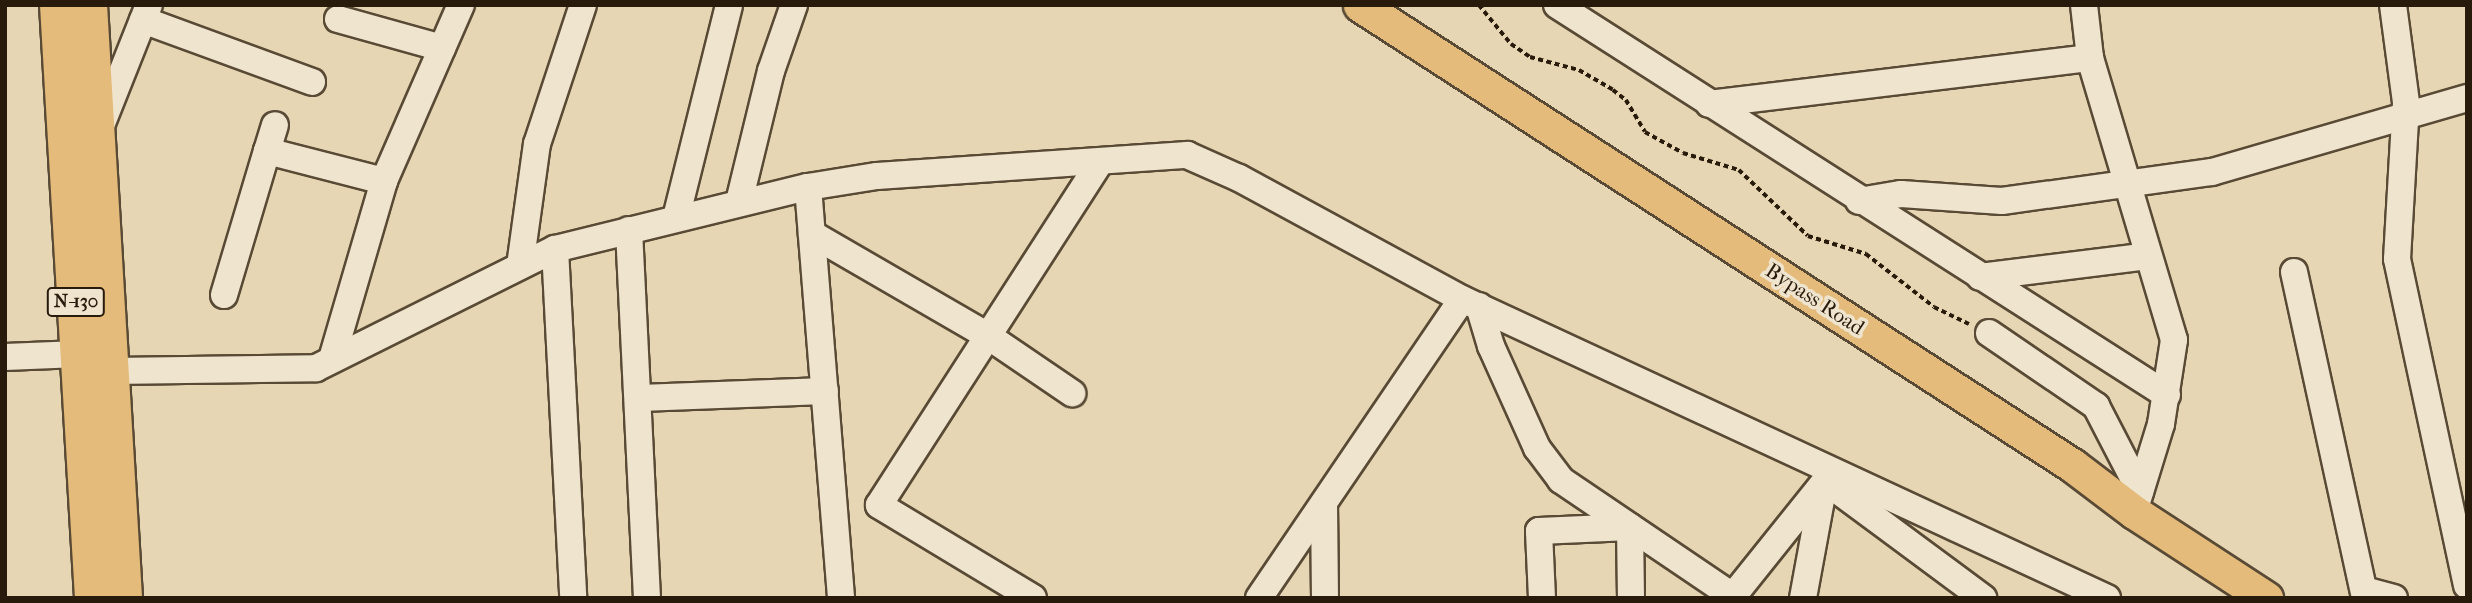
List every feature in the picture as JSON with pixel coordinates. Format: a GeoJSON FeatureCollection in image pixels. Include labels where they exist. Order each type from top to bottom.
{"type":"FeatureCollection","features":[{"type":"Feature","properties":{"kind":"highway","name":"N-130"},"geometry":{"type":"LineString","coordinates":[[59,5],[95,363],[123,598]]}},
{"type":"Feature","properties":{"kind":"highway","name":"N-130"},"geometry":{"type":"LineString","coordinates":[[88,5],[96,139],[94,598]]}},
{"type":"Feature","properties":{"kind":"main road","name":"Bypass Road"},"geometry":{"type":"LineString","coordinates":[[1360,5],[2072,465],[2137,502],[2266,598]]}},
{"type":"Feature","properties":{"kind":"street"},"geometry":{"type":"LineString","coordinates":[[332,359],[384,181],[461,5]]}},
{"type":"Feature","properties":{"kind":"street"},"geometry":{"type":"LineString","coordinates":[[520,266],[537,144],[583,5]]}},
{"type":"Feature","properties":{"kind":"street"},"geometry":{"type":"LineString","coordinates":[[676,218],[729,5]]}},
{"type":"Feature","properties":{"kind":"street"},"geometry":{"type":"LineString","coordinates":[[739,202],[771,71],[794,5]]}},
{"type":"Feature","properties":{"kind":"street"},"geometry":{"type":"LineString","coordinates":[[1558,5],[1859,201],[2167,396]]}},
{"type":"Feature","properties":{"kind":"street"},"geometry":{"type":"LineString","coordinates":[[2084,5],[2090,58],[2174,340],[2167,396],[2137,502]]}},
{"type":"Feature","properties":{"kind":"street"},"geometry":{"type":"LineString","coordinates":[[2393,5],[2405,115],[2397,260],[2467,586]]}},
{"type":"Feature","properties":{"kind":"street"},"geometry":{"type":"LineString","coordinates":[[96,139],[146,13],[312,82]]}},
{"type":"Feature","properties":{"kind":"street"},"geometry":{"type":"LineString","coordinates":[[338,19],[442,48]]}},
{"type":"Feature","properties":{"kind":"street"},"geometry":{"type":"LineString","coordinates":[[1709,104],[2090,58]]}},
{"type":"Feature","properties":{"kind":"street"},"geometry":{"type":"LineString","coordinates":[[1859,201],[1901,194],[2002,201],[2212,172],[2467,98]]}},
{"type":"Feature","properties":{"kind":"street"},"geometry":{"type":"LineString","coordinates":[[224,295],[275,125]]}},
{"type":"Feature","properties":{"kind":"street"},"geometry":{"type":"LineString","coordinates":[[267,151],[384,181]]}},
{"type":"Feature","properties":{"kind":"street"},"geometry":{"type":"LineString","coordinates":[[5,357],[95,363],[316,368],[555,249],[739,202],[877,176],[1186,155],[1239,178],[1470,303],[1828,476],[2108,598]]}},
{"type":"Feature","properties":{"kind":"street"},"geometry":{"type":"LineString","coordinates":[[1032,598],[879,505],[1101,161]]}},
{"type":"Feature","properties":{"kind":"street"},"geometry":{"type":"LineString","coordinates":[[808,187],[841,598]]}},
{"type":"Feature","properties":{"kind":"street"},"geometry":{"type":"LineString","coordinates":[[629,230],[640,398],[647,598]]}},
{"type":"Feature","properties":{"kind":"street"},"geometry":{"type":"LineString","coordinates":[[812,234],[988,335],[1072,393]]}},
{"type":"Feature","properties":{"kind":"street"},"geometry":{"type":"LineString","coordinates":[[555,249],[573,598]]}},
{"type":"Feature","properties":{"kind":"street"},"geometry":{"type":"LineString","coordinates":[[1980,277],[2148,256]]}},
{"type":"Feature","properties":{"kind":"street"},"geometry":{"type":"LineString","coordinates":[[2294,272],[2365,594],[2394,598]]}},
{"type":"Feature","properties":{"kind":"street"},"geometry":{"type":"LineString","coordinates":[[1259,598],[1324,503],[1470,303]]}},
{"type":"Feature","properties":{"kind":"street"},"geometry":{"type":"LineString","coordinates":[[1470,303],[1537,448],[1560,480],[1734,597],[1828,476]]}},
{"type":"Feature","properties":{"kind":"street"},"geometry":{"type":"LineString","coordinates":[[1989,333],[2096,406],[2137,502]]}},
{"type":"Feature","properties":{"kind":"street"},"geometry":{"type":"LineString","coordinates":[[640,398],[825,391]]}},
{"type":"Feature","properties":{"kind":"street"},"geometry":{"type":"LineString","coordinates":[[1803,598],[1828,476]]}},
{"type":"Feature","properties":{"kind":"street"},"geometry":{"type":"LineString","coordinates":[[1828,476],[1983,598]]}},
{"type":"Feature","properties":{"kind":"street"},"geometry":{"type":"LineString","coordinates":[[1324,503],[1325,598]]}},
{"type":"Feature","properties":{"kind":"street"},"geometry":{"type":"LineString","coordinates":[[1542,598],[1539,531],[1630,527]]}},
{"type":"Feature","properties":{"kind":"street"},"geometry":{"type":"LineString","coordinates":[[1630,527],[1631,598]]}},
{"type":"Feature","properties":{"kind":"path"},"geometry":{"type":"LineString","coordinates":[[1479,5],[1511,44],[1530,57],[1579,70],[1619,95],[1645,132],[1683,153],[1739,170],[1808,236],[1866,254],[1934,307],[1989,333]]}}]}
